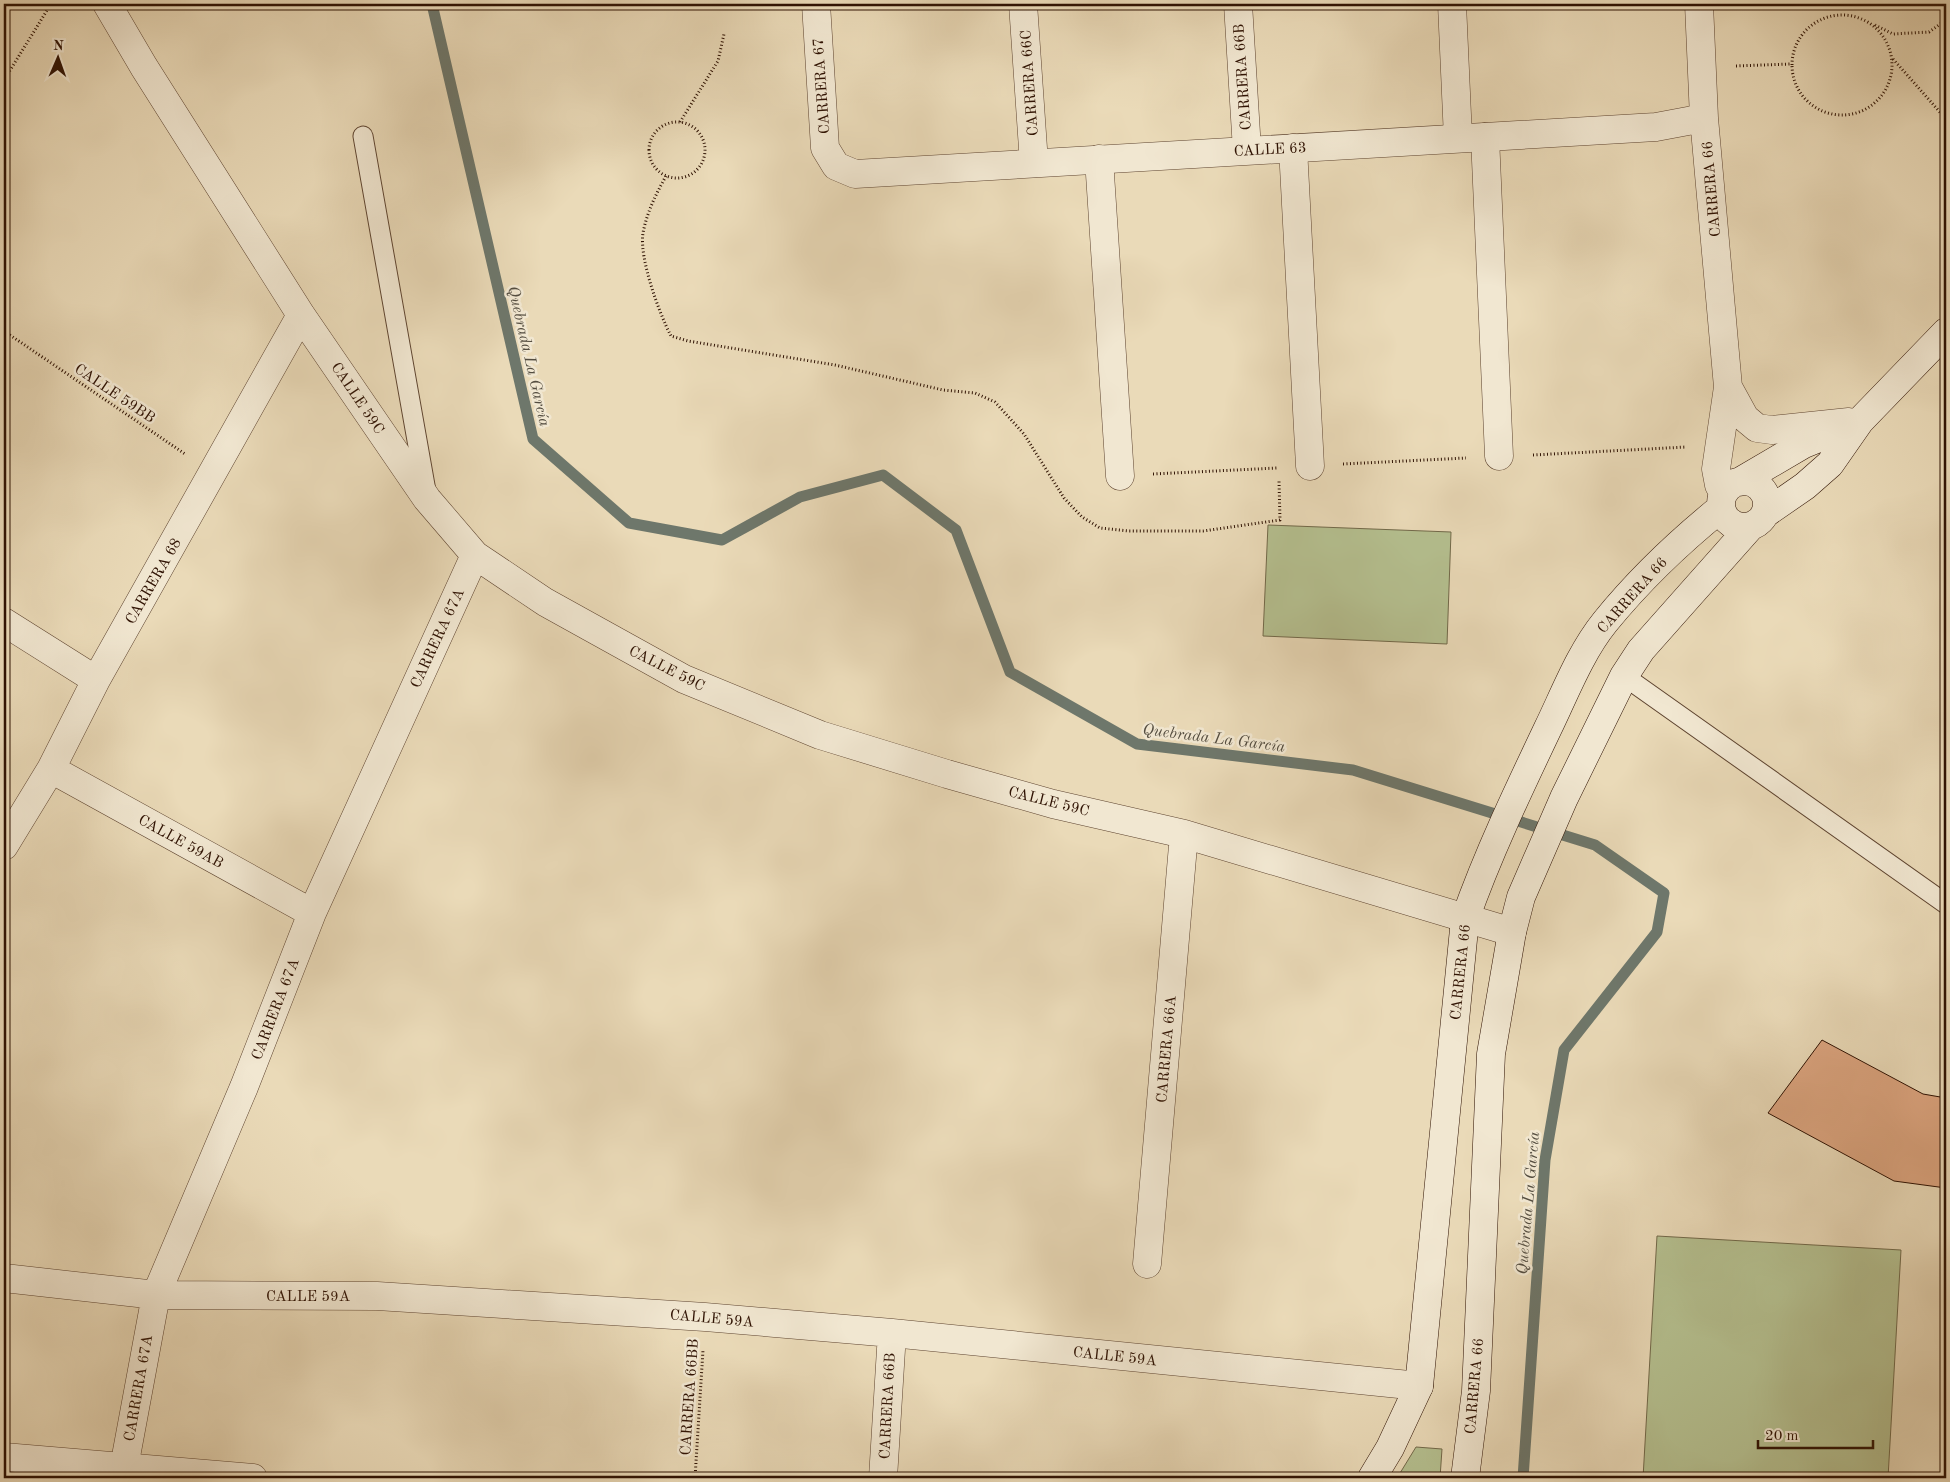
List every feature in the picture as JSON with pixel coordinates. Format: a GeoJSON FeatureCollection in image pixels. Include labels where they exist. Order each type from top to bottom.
{"type":"FeatureCollection","features":[{"type":"Feature","properties":{"kind":"street","name":"CALLE 59C"},"geometry":{"type":"LineString","coordinates":[[107,4],[144,67],[301,315],[427,499],[475,555],[545,602],[684,679],[820,735],[1053,804],[1184,834],[1512,932]]}},
{"type":"Feature","properties":{"kind":"street","name":"CARRERA 67"},"geometry":{"type":"LineString","coordinates":[[816,4],[825,148],[836,166]]}},
{"type":"Feature","properties":{"kind":"street","name":"CARRERA 66C"},"geometry":{"type":"LineString","coordinates":[[1024,4],[1034,163]]}},
{"type":"Feature","properties":{"kind":"street","name":"CARRERA 66B"},"geometry":{"type":"LineString","coordinates":[[1238,4],[1247,150]]}},
{"type":"Feature","properties":{"kind":"street"},"geometry":{"type":"LineString","coordinates":[[1452,4],[1472,137],[1499,456]]}},
{"type":"Feature","properties":{"kind":"street","name":"CARRERA 66"},"geometry":{"type":"LineString","coordinates":[[1372,1478],[1390,1448],[1419,1386],[1466,919],[1481,875],[1524,778],[1583,656],[1604,623],[1633,590],[1728,494],[1719,485],[1716,469],[1728,386],[1704,118],[1699,4]]}},
{"type":"Feature","properties":{"kind":"street","name":"CALLE 63"},"geometry":{"type":"LineString","coordinates":[[836,166],[855,174],[1656,127],[1704,118]]}},
{"type":"Feature","properties":{"kind":"street"},"geometry":{"type":"LineString","coordinates":[[1293,148],[1310,466]]}},
{"type":"Feature","properties":{"kind":"street"},"geometry":{"type":"LineString","coordinates":[[1099,159],[1120,476]]}},
{"type":"Feature","properties":{"kind":"street","name":"CARRERA 68"},"geometry":{"type":"LineString","coordinates":[[4,846],[51,770],[96,680],[214,473],[301,315]]}},
{"type":"Feature","properties":{"kind":"street"},"geometry":{"type":"LineString","coordinates":[[1728,494],[1804,444],[1860,421],[1946,332]]}},
{"type":"Feature","properties":{"kind":"street"},"geometry":{"type":"LineString","coordinates":[[1728,386],[1745,418],[1757,428],[1772,430],[1860,421]]}},
{"type":"Feature","properties":{"kind":"street","name":"CARRERA 66"},"geometry":{"type":"LineString","coordinates":[[1465,1478],[1476,1391],[1491,1054],[1512,932],[1521,897],[1564,798],[1624,676],[1641,650],[1758,520],[1805,486],[1830,464],[1860,421]]}},
{"type":"Feature","properties":{"kind":"street"},"geometry":{"type":"LineString","coordinates":[[1746,480],[1759,486],[1767,498],[1758,520],[1735,526],[1728,522],[1728,494],[1746,480]]}},
{"type":"Feature","properties":{"kind":"street","name":"CARRERA 67A"},"geometry":{"type":"LineString","coordinates":[[123,1473],[156,1295],[244,1087],[312,913],[475,555]]}},
{"type":"Feature","properties":{"kind":"street"},"geometry":{"type":"LineString","coordinates":[[4,622],[96,680]]}},
{"type":"Feature","properties":{"kind":"street","name":"CALLE 59AB"},"geometry":{"type":"LineString","coordinates":[[51,770],[312,913]]}},
{"type":"Feature","properties":{"kind":"street","name":"CARRERA 66A"},"geometry":{"type":"LineString","coordinates":[[1147,1264],[1184,834]]}},
{"type":"Feature","properties":{"kind":"street","name":"CALLE 59A"},"geometry":{"type":"LineString","coordinates":[[4,1278],[156,1295],[377,1296],[705,1317],[892,1333],[1419,1386]]}},
{"type":"Feature","properties":{"kind":"street","name":"CARRERA 66B"},"geometry":{"type":"LineString","coordinates":[[883,1478],[892,1333]]}},
{"type":"Feature","properties":{"kind":"street"},"geometry":{"type":"LineString","coordinates":[[4,1457],[123,1473],[253,1478]]}},
{"type":"Feature","properties":{"kind":"lane"},"geometry":{"type":"LineString","coordinates":[[363,136],[427,499]]}},
{"type":"Feature","properties":{"kind":"lane"},"geometry":{"type":"LineString","coordinates":[[1624,676],[1946,904]]}},
{"type":"Feature","properties":{"kind":"path"},"geometry":{"type":"LineString","coordinates":[[4,80],[51,4]]}},
{"type":"Feature","properties":{"kind":"path"},"geometry":{"type":"LineString","coordinates":[[1873,24],[1888,42],[1892,59],[1892,76],[1884,93],[1872,106],[1850,115],[1832,115],[1815,109],[1802,97],[1794,82],[1790,64],[1793,47],[1808,27],[1822,18],[1840,14],[1857,16],[1873,24],[1893,34],[1929,32],[1946,20]]}},
{"type":"Feature","properties":{"kind":"path"},"geometry":{"type":"LineString","coordinates":[[680,122],[718,61],[724,34]]}},
{"type":"Feature","properties":{"kind":"path"},"geometry":{"type":"LineString","coordinates":[[1892,59],[1946,119]]}},
{"type":"Feature","properties":{"kind":"path"},"geometry":{"type":"LineString","coordinates":[[1703,68],[1790,64]]}},
{"type":"Feature","properties":{"kind":"path"},"geometry":{"type":"LineString","coordinates":[[680,122],[691,125],[700,133],[704,142],[705,154],[702,164],[695,172],[686,177],[676,178],[666,176],[658,171],[652,162],[649,151],[651,139],[658,129],[668,123],[680,122]]}},
{"type":"Feature","properties":{"kind":"path"},"geometry":{"type":"LineString","coordinates":[[666,176],[652,203],[643,234],[646,267],[664,323],[671,336],[688,341],[835,365],[943,390],[975,393],[995,402],[1024,434],[1064,498],[1082,517],[1100,528],[1130,531],[1203,531],[1280,520],[1279,467],[1120,476]]}},
{"type":"Feature","properties":{"kind":"path","name":"CALLE 59BB"},"geometry":{"type":"LineString","coordinates":[[4,331],[214,473]]}},
{"type":"Feature","properties":{"kind":"path"},"geometry":{"type":"LineString","coordinates":[[1310,466],[1671,449],[1720,442]]}},
{"type":"Feature","properties":{"kind":"path","name":"CARRERA 66BB"},"geometry":{"type":"LineString","coordinates":[[695,1478],[705,1317]]}},
{"type":"Feature","properties":{"kind":"green space"},"geometry":{"type":"Polygon","coordinates":[[[1268,525],[1451,532],[1447,644],[1263,636],[1268,525]]]}},
{"type":"Feature","properties":{"kind":"green space"},"geometry":{"type":"Polygon","coordinates":[[[1657,1236],[1901,1250],[1888,1478],[1643,1478],[1657,1236]]]}},
{"type":"Feature","properties":{"kind":"green space"},"geometry":{"type":"Polygon","coordinates":[[[1416,1447],[1442,1449],[1440,1478],[1397,1478],[1416,1447]]]}},
{"type":"Feature","properties":{"kind":"building"},"geometry":{"type":"Polygon","coordinates":[[[1822,1040],[1923,1094],[1946,1098],[1946,1188],[1894,1181],[1768,1113],[1822,1040]]]}},
{"type":"Feature","properties":{"kind":"waterway","name":"Quebrada La García"},"geometry":{"type":"LineString","coordinates":[[432,4],[533,439],[629,523],[722,540],[800,497],[883,475],[956,530],[1010,672],[1137,744],[1353,770],[1595,845],[1664,893],[1657,932],[1564,1050],[1545,1160],[1523,1478]]}}]}
